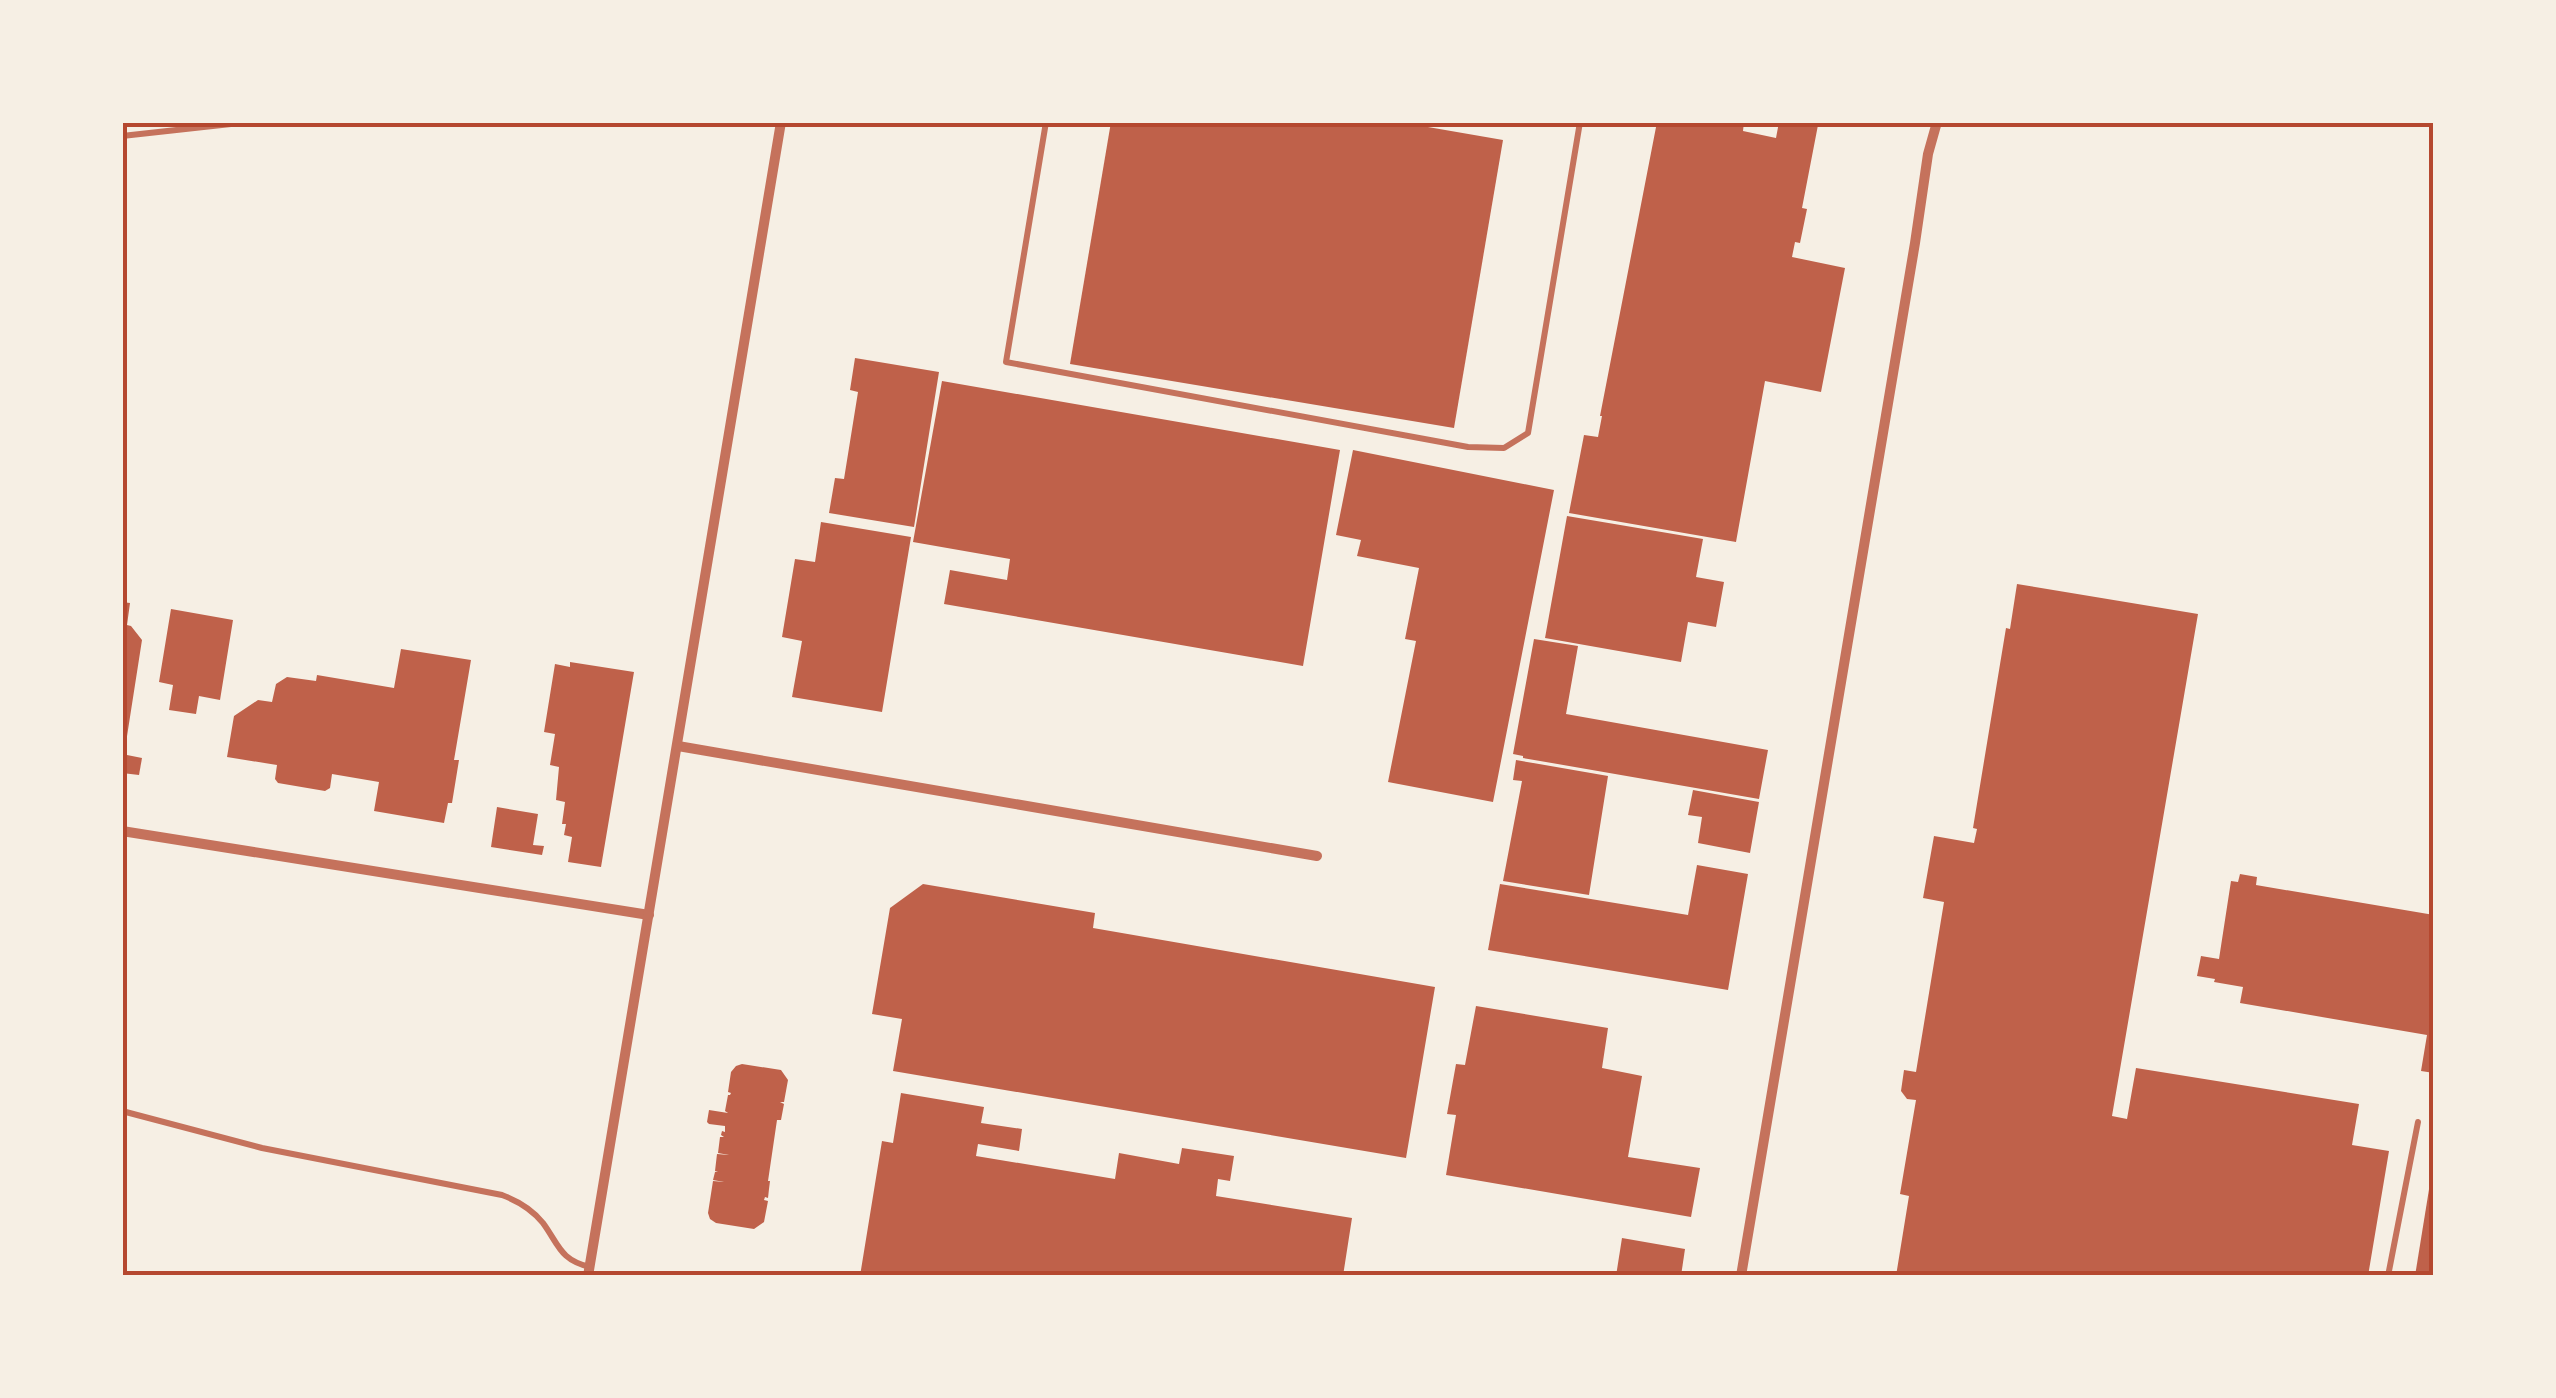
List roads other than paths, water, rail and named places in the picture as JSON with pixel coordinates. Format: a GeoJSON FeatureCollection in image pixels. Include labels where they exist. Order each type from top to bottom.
{"type":"FeatureCollection","features":[{"type":"Feature","properties":{"kind":"street"},"geometry":{"type":"LineString","coordinates":[[589,1271],[781,122]]}},
{"type":"Feature","properties":{"kind":"street"},"geometry":{"type":"LineString","coordinates":[[1741,1276],[1928,154],[1937,122]]}},
{"type":"Feature","properties":{"kind":"street"},"geometry":{"type":"LineString","coordinates":[[678,746],[1316,856]]}},
{"type":"Feature","properties":{"kind":"street"},"geometry":{"type":"LineString","coordinates":[[122,831],[649,915]]}},
{"type":"Feature","properties":{"kind":"lane"},"geometry":{"type":"LineString","coordinates":[[122,136],[250,122]]}},
{"type":"Feature","properties":{"kind":"lane"},"geometry":{"type":"LineString","coordinates":[[1046,122],[1006,362],[1468,446],[1504,448],[1528,434],[1580,122]]}},
{"type":"Feature","properties":{"kind":"lane"},"geometry":{"type":"LineString","coordinates":[[122,1111],[262,1148],[502,1196],[534,1213],[562,1254],[589,1271]]}},
{"type":"Feature","properties":{"kind":"lane"},"geometry":{"type":"LineString","coordinates":[[2388,1276],[2418,1122]]}}]}
